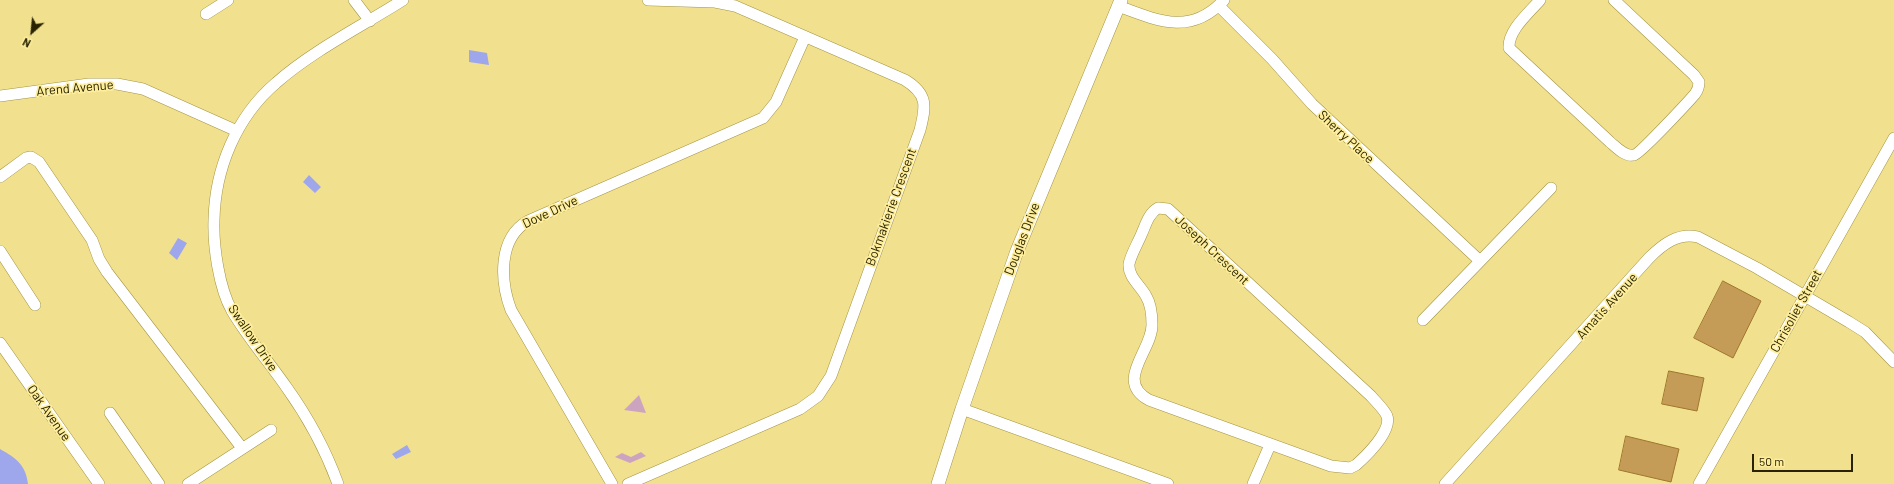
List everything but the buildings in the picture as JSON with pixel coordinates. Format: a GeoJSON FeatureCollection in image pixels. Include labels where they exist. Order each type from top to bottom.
{"type":"FeatureCollection","features":[{"type":"Feature","properties":{"kind":"street"},"geometry":{"type":"LineString","coordinates":[[206,14],[228,0]]}},
{"type":"Feature","properties":{"kind":"street"},"geometry":{"type":"LineString","coordinates":[[354,0],[370,20]]}},
{"type":"Feature","properties":{"kind":"street","name":"Swallow Drive"},"geometry":{"type":"LineString","coordinates":[[338,484],[329,458],[288,389],[231,310],[223,286],[215,253],[214,208],[216,191],[225,157],[237,131],[252,109],[276,83],[318,53],[403,0]]}},
{"type":"Feature","properties":{"kind":"street","name":"Bokmakierie Crescent"},"geometry":{"type":"LineString","coordinates":[[628,484],[800,409],[818,396],[831,376],[920,130],[924,104],[920,92],[905,80],[805,37],[752,12],[735,6],[715,2],[648,0]]}},
{"type":"Feature","properties":{"kind":"street"},"geometry":{"type":"LineString","coordinates":[[1540,0],[1514,32],[1510,40],[1509,48],[1610,142],[1622,152],[1628,155],[1634,155],[1639,153],[1647,146],[1686,105],[1695,94],[1699,86],[1699,82],[1614,0]]}},
{"type":"Feature","properties":{"kind":"street"},"geometry":{"type":"LineString","coordinates":[[1119,3],[1150,18],[1172,23],[1193,21],[1222,3]]}},
{"type":"Feature","properties":{"kind":"street","name":"Douglas Drive"},"geometry":{"type":"LineString","coordinates":[[938,484],[962,409],[1017,251],[1119,3]]}},
{"type":"Feature","properties":{"kind":"street","name":"Sherry Place"},"geometry":{"type":"LineString","coordinates":[[1222,3],[1312,104],[1480,261]]}},
{"type":"Feature","properties":{"kind":"street","name":"Dove Drive"},"geometry":{"type":"LineString","coordinates":[[612,484],[511,310],[504,286],[508,244],[517,228],[528,221],[762,118],[776,102],[805,37]]}},
{"type":"Feature","properties":{"kind":"street","name":"Arend Avenue"},"geometry":{"type":"LineString","coordinates":[[0,96],[89,84],[118,84],[143,89],[237,131]]}},
{"type":"Feature","properties":{"kind":"street","name":"Chrisoliet Street"},"geometry":{"type":"LineString","coordinates":[[1699,484],[1894,138]]}},
{"type":"Feature","properties":{"kind":"street"},"geometry":{"type":"LineString","coordinates":[[0,177],[26,158],[31,157],[39,162],[92,240],[99,258],[107,272],[242,448]]}},
{"type":"Feature","properties":{"kind":"street"},"geometry":{"type":"LineString","coordinates":[[1423,320],[1551,188]]}},
{"type":"Feature","properties":{"kind":"street","name":"Joseph Crescent"},"geometry":{"type":"LineString","coordinates":[[1158,208],[1168,209],[1371,396],[1387,416],[1387,423],[1383,435],[1363,458],[1350,468],[1331,466],[1270,445],[1149,400],[1136,390],[1136,366],[1150,336],[1152,326],[1150,305],[1146,296],[1130,274],[1130,263],[1151,215],[1158,208]]}},
{"type":"Feature","properties":{"kind":"street","name":"Amatis Avenue"},"geometry":{"type":"LineString","coordinates":[[1445,484],[1649,258],[1664,244],[1671,240],[1686,236],[1698,237],[1750,264],[1865,332],[1894,362]]}},
{"type":"Feature","properties":{"kind":"street"},"geometry":{"type":"LineString","coordinates":[[0,251],[35,305]]}},
{"type":"Feature","properties":{"kind":"street","name":"Oak Avenue"},"geometry":{"type":"LineString","coordinates":[[0,343],[99,484]]}},
{"type":"Feature","properties":{"kind":"street"},"geometry":{"type":"LineString","coordinates":[[962,409],[1152,481],[1168,484]]}},
{"type":"Feature","properties":{"kind":"street"},"geometry":{"type":"LineString","coordinates":[[110,413],[159,484]]}},
{"type":"Feature","properties":{"kind":"street"},"geometry":{"type":"LineString","coordinates":[[188,484],[271,430]]}},
{"type":"Feature","properties":{"kind":"street"},"geometry":{"type":"LineString","coordinates":[[1253,484],[1270,445]]}},
{"type":"Feature","properties":{"kind":"shaded area"},"geometry":{"type":"Polygon","coordinates":[[[639,395],[646,413],[624,410],[639,395]]]}},
{"type":"Feature","properties":{"kind":"shaded area"},"geometry":{"type":"Polygon","coordinates":[[[641,452],[646,456],[630,463],[615,457],[622,453],[631,457],[641,452]]]}},
{"type":"Feature","properties":{"kind":"water"},"geometry":{"type":"Polygon","coordinates":[[[469,50],[487,53],[489,65],[469,62],[469,50]]]}},
{"type":"Feature","properties":{"kind":"water"},"geometry":{"type":"Polygon","coordinates":[[[309,175],[321,187],[315,193],[303,182],[309,175]]]}},
{"type":"Feature","properties":{"kind":"water"},"geometry":{"type":"Polygon","coordinates":[[[178,238],[187,243],[177,260],[169,253],[178,238]]]}},
{"type":"Feature","properties":{"kind":"water"},"geometry":{"type":"Polygon","coordinates":[[[407,445],[411,452],[396,459],[392,454],[407,445]]]}},
{"type":"Feature","properties":{"kind":"water"},"geometry":{"type":"Polygon","coordinates":[[[0,449],[19,463],[25,472],[28,484],[0,484],[0,449]]]}}]}
